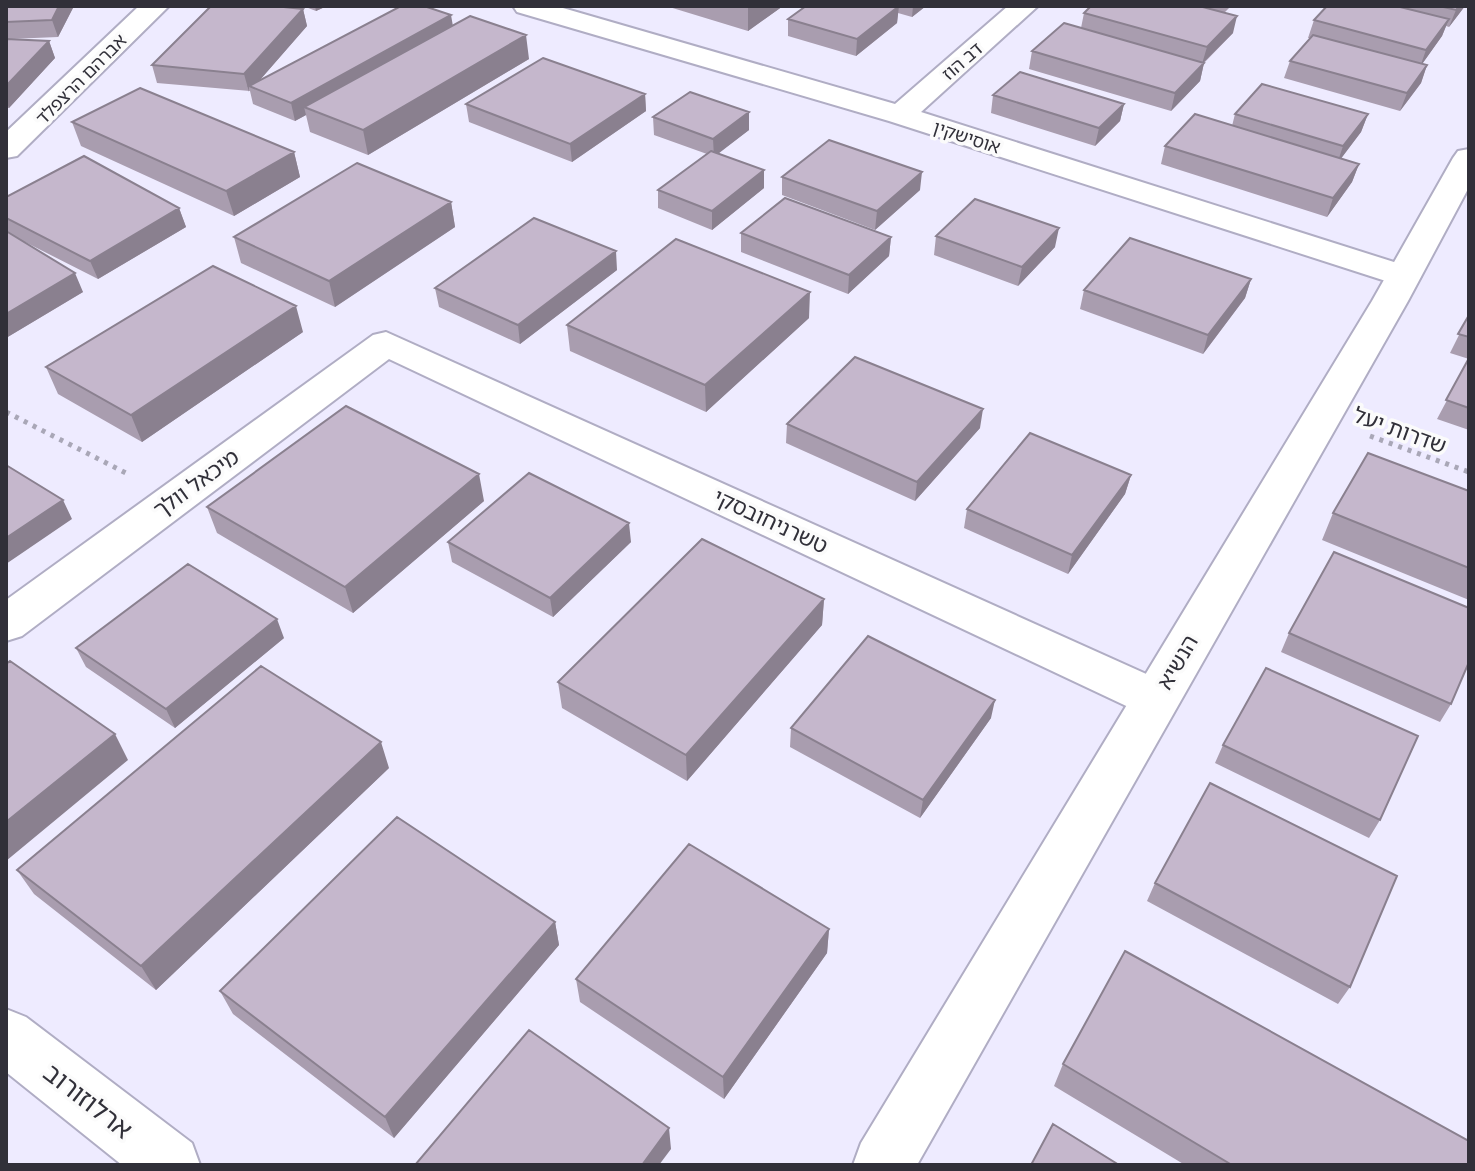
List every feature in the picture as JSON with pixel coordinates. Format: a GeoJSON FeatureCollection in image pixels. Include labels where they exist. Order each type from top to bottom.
{"type":"FeatureCollection","features":[{"type":"Feature","properties":{"kind":"street","name":"אברהם הרצפלד"},"geometry":{"type":"LineString","coordinates":[[6,149],[155,6]]}},
{"type":"Feature","properties":{"kind":"street","name":"אוסישקין"},"geometry":{"type":"LineString","coordinates":[[527,6],[900,115],[1404,276]]}},
{"type":"Feature","properties":{"kind":"street","name":"דב הוז"},"geometry":{"type":"LineString","coordinates":[[900,115],[1024,6]]}},
{"type":"Feature","properties":{"kind":"street","name":"הנשיא"},"geometry":{"type":"LineString","coordinates":[[883,1165],[1404,276],[1469,158]]}},
{"type":"Feature","properties":{"kind":"street","name":"מיכאל וולך"},"geometry":{"type":"LineString","coordinates":[[6,624],[386,343]]}},
{"type":"Feature","properties":{"kind":"street","name":"טשרניחובסקי"},"geometry":{"type":"LineString","coordinates":[[386,343],[1156,699]]}},
{"type":"Feature","properties":{"kind":"street","name":"ארלוזורוב"},"geometry":{"type":"LineString","coordinates":[[6,1036],[170,1165]]}},
{"type":"Feature","properties":{"kind":"path"},"geometry":{"type":"LineString","coordinates":[[6,412],[176,498]]}},
{"type":"Feature","properties":{"kind":"path","name":"שדרות יעל"},"geometry":{"type":"LineString","coordinates":[[1320,418],[1469,472]]}},
{"type":"Feature","properties":{"kind":"building"},"geometry":{"type":"Polygon","coordinates":[[[6,6],[59,6],[52,20],[6,22],[6,6]]]}},
{"type":"Feature","properties":{"kind":"building"},"geometry":{"type":"Polygon","coordinates":[[[211,6],[303,9],[244,74],[152,65],[211,6]]]}},
{"type":"Feature","properties":{"kind":"building"},"geometry":{"type":"Polygon","coordinates":[[[401,6],[424,6],[451,15],[291,103],[249,86],[401,6]]]}},
{"type":"Feature","properties":{"kind":"building"},"geometry":{"type":"Polygon","coordinates":[[[806,6],[899,6],[857,39],[788,19],[806,6]]]}},
{"type":"Feature","properties":{"kind":"building"},"geometry":{"type":"Polygon","coordinates":[[[1091,6],[1199,6],[1237,16],[1207,47],[1084,13],[1091,6]]]}},
{"type":"Feature","properties":{"kind":"building"},"geometry":{"type":"Polygon","coordinates":[[[1327,6],[1396,6],[1449,19],[1426,50],[1314,20],[1327,6]]]}},
{"type":"Feature","properties":{"kind":"building"},"geometry":{"type":"Polygon","coordinates":[[[470,16],[526,35],[363,130],[304,107],[470,16]]]}},
{"type":"Feature","properties":{"kind":"building"},"geometry":{"type":"Polygon","coordinates":[[[1064,23],[1204,63],[1175,93],[1032,51],[1064,23]]]}},
{"type":"Feature","properties":{"kind":"building"},"geometry":{"type":"Polygon","coordinates":[[[1313,35],[1427,65],[1407,93],[1290,61],[1313,35]]]}},
{"type":"Feature","properties":{"kind":"building"},"geometry":{"type":"Polygon","coordinates":[[[6,39],[49,41],[6,86],[6,39]]]}},
{"type":"Feature","properties":{"kind":"building"},"geometry":{"type":"Polygon","coordinates":[[[543,58],[645,94],[570,144],[466,104],[543,58]]]}},
{"type":"Feature","properties":{"kind":"building"},"geometry":{"type":"Polygon","coordinates":[[[1020,72],[1124,104],[1099,128],[993,95],[1020,72]]]}},
{"type":"Feature","properties":{"kind":"building"},"geometry":{"type":"Polygon","coordinates":[[[1262,84],[1368,114],[1343,146],[1235,114],[1262,84]]]}},
{"type":"Feature","properties":{"kind":"building"},"geometry":{"type":"Polygon","coordinates":[[[140,88],[294,152],[226,191],[72,122],[140,88]]]}},
{"type":"Feature","properties":{"kind":"building"},"geometry":{"type":"Polygon","coordinates":[[[690,92],[749,112],[713,139],[653,117],[690,92]]]}},
{"type":"Feature","properties":{"kind":"building"},"geometry":{"type":"Polygon","coordinates":[[[1195,114],[1359,164],[1333,198],[1165,146],[1195,114]]]}},
{"type":"Feature","properties":{"kind":"building"},"geometry":{"type":"Polygon","coordinates":[[[829,140],[922,172],[877,211],[782,177],[829,140]]]}},
{"type":"Feature","properties":{"kind":"building"},"geometry":{"type":"Polygon","coordinates":[[[711,151],[764,170],[712,211],[658,190],[711,151]]]}},
{"type":"Feature","properties":{"kind":"building"},"geometry":{"type":"Polygon","coordinates":[[[84,156],[179,208],[90,261],[6,218],[6,197],[84,156]]]}},
{"type":"Feature","properties":{"kind":"building"},"geometry":{"type":"Polygon","coordinates":[[[357,163],[451,202],[329,281],[234,237],[357,163]]]}},
{"type":"Feature","properties":{"kind":"building"},"geometry":{"type":"Polygon","coordinates":[[[785,198],[891,237],[849,275],[741,233],[785,198]]]}},
{"type":"Feature","properties":{"kind":"building"},"geometry":{"type":"Polygon","coordinates":[[[975,199],[1059,228],[1022,267],[936,236],[975,199]]]}},
{"type":"Feature","properties":{"kind":"building"},"geometry":{"type":"Polygon","coordinates":[[[534,218],[616,251],[518,325],[435,288],[534,218]]]}},
{"type":"Feature","properties":{"kind":"building"},"geometry":{"type":"Polygon","coordinates":[[[6,231],[75,273],[6,314],[6,231]]]}},
{"type":"Feature","properties":{"kind":"building"},"geometry":{"type":"Polygon","coordinates":[[[1130,238],[1251,279],[1208,335],[1084,290],[1130,238]]]}},
{"type":"Feature","properties":{"kind":"building"},"geometry":{"type":"Polygon","coordinates":[[[676,239],[810,292],[705,385],[567,325],[676,239]]]}},
{"type":"Feature","properties":{"kind":"building"},"geometry":{"type":"Polygon","coordinates":[[[213,266],[296,306],[131,415],[46,367],[213,266]]]}},
{"type":"Feature","properties":{"kind":"building"},"geometry":{"type":"Polygon","coordinates":[[[1469,315],[1469,337],[1458,334],[1469,315]]]}},
{"type":"Feature","properties":{"kind":"building"},"geometry":{"type":"Polygon","coordinates":[[[855,357],[983,409],[917,482],[787,424],[855,357]]]}},
{"type":"Feature","properties":{"kind":"building"},"geometry":{"type":"Polygon","coordinates":[[[1469,358],[1469,408],[1446,400],[1469,358]]]}},
{"type":"Feature","properties":{"kind":"building"},"geometry":{"type":"Polygon","coordinates":[[[346,406],[479,474],[345,587],[207,507],[346,406]]]}},
{"type":"Feature","properties":{"kind":"building"},"geometry":{"type":"Polygon","coordinates":[[[1030,433],[1131,475],[1072,555],[967,509],[1030,433]]]}},
{"type":"Feature","properties":{"kind":"building"},"geometry":{"type":"Polygon","coordinates":[[[1368,453],[1469,491],[1469,568],[1333,513],[1368,453]]]}},
{"type":"Feature","properties":{"kind":"building"},"geometry":{"type":"Polygon","coordinates":[[[6,465],[63,500],[6,538],[6,465]]]}},
{"type":"Feature","properties":{"kind":"building"},"geometry":{"type":"Polygon","coordinates":[[[529,473],[629,523],[550,598],[448,542],[529,473]]]}},
{"type":"Feature","properties":{"kind":"building"},"geometry":{"type":"Polygon","coordinates":[[[702,539],[824,599],[686,755],[558,682],[702,539]]]}},
{"type":"Feature","properties":{"kind":"building"},"geometry":{"type":"Polygon","coordinates":[[[1334,552],[1469,608],[1469,662],[1451,704],[1289,633],[1334,552]]]}},
{"type":"Feature","properties":{"kind":"building"},"geometry":{"type":"Polygon","coordinates":[[[188,564],[277,619],[166,709],[76,648],[188,564]]]}},
{"type":"Feature","properties":{"kind":"building"},"geometry":{"type":"Polygon","coordinates":[[[868,636],[995,700],[923,800],[791,728],[868,636]]]}},
{"type":"Feature","properties":{"kind":"building"},"geometry":{"type":"Polygon","coordinates":[[[10,661],[115,734],[6,822],[6,664],[10,661]]]}},
{"type":"Feature","properties":{"kind":"building"},"geometry":{"type":"Polygon","coordinates":[[[261,666],[381,742],[141,966],[17,870],[261,666]]]}},
{"type":"Feature","properties":{"kind":"building"},"geometry":{"type":"Polygon","coordinates":[[[1266,668],[1418,736],[1380,820],[1223,745],[1266,668]]]}},
{"type":"Feature","properties":{"kind":"building"},"geometry":{"type":"Polygon","coordinates":[[[1210,783],[1397,876],[1350,987],[1155,883],[1210,783]]]}},
{"type":"Feature","properties":{"kind":"building"},"geometry":{"type":"Polygon","coordinates":[[[397,817],[555,922],[385,1117],[220,991],[397,817]]]}},
{"type":"Feature","properties":{"kind":"building"},"geometry":{"type":"Polygon","coordinates":[[[689,844],[829,929],[723,1077],[576,979],[689,844]]]}},
{"type":"Feature","properties":{"kind":"building"},"geometry":{"type":"Polygon","coordinates":[[[1125,951],[1469,1141],[1469,1165],[1232,1165],[1063,1064],[1125,951]]]}},
{"type":"Feature","properties":{"kind":"building"},"geometry":{"type":"Polygon","coordinates":[[[529,1030],[669,1128],[642,1165],[415,1165],[529,1030]]]}},
{"type":"Feature","properties":{"kind":"building"},"geometry":{"type":"Polygon","coordinates":[[[1053,1124],[1119,1165],[1031,1165],[1053,1124]]]}}]}
